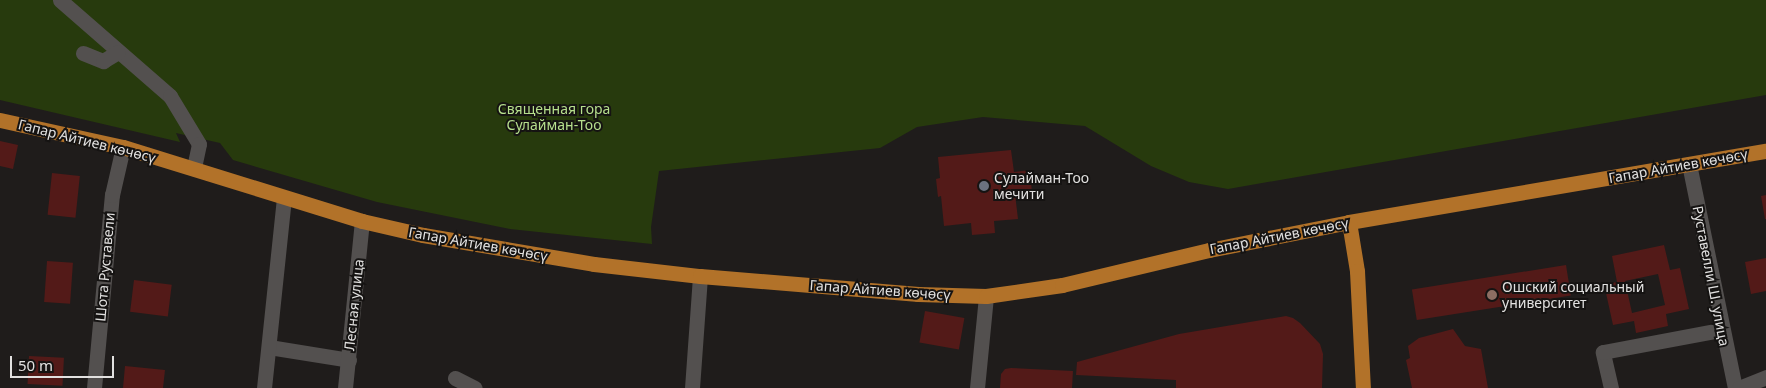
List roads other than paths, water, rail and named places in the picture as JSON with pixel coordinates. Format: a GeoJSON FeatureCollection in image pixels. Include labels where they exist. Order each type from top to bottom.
{"type":"FeatureCollection","features":[{"type":"Feature","properties":{"kind":"main road","name":"Гапар Айтиев көчөсү"},"geometry":{"type":"LineString","coordinates":[[0,120],[123,147],[362,221],[423,235],[594,264],[700,276],[918,294],[986,296],[1062,285],[1209,250],[1348,222],[1766,151]]}},
{"type":"Feature","properties":{"kind":"main road"},"geometry":{"type":"LineString","coordinates":[[1348,222],[1357,271],[1363,388]]}},
{"type":"Feature","properties":{"kind":"street"},"geometry":{"type":"LineString","coordinates":[[60,0],[170,96],[199,144],[194,168]]}},
{"type":"Feature","properties":{"kind":"street"},"geometry":{"type":"LineString","coordinates":[[83,53],[103,60],[116,49]]}},
{"type":"Feature","properties":{"kind":"street","name":"Шота Руставели"},"geometry":{"type":"LineString","coordinates":[[94,388],[112,195],[123,147]]}},
{"type":"Feature","properties":{"kind":"street","name":"Руставелли Ш. улица"},"geometry":{"type":"LineString","coordinates":[[1689,164],[1735,388]]}},
{"type":"Feature","properties":{"kind":"street"},"geometry":{"type":"LineString","coordinates":[[264,388],[284,198]]}},
{"type":"Feature","properties":{"kind":"street","name":"Лесная улица"},"geometry":{"type":"LineString","coordinates":[[345,388],[362,221]]}},
{"type":"Feature","properties":{"kind":"street"},"geometry":{"type":"LineString","coordinates":[[692,388],[700,276]]}},
{"type":"Feature","properties":{"kind":"street"},"geometry":{"type":"LineString","coordinates":[[977,388],[986,296]]}},
{"type":"Feature","properties":{"kind":"street"},"geometry":{"type":"LineString","coordinates":[[1611,388],[1603,352],[1722,330]]}},
{"type":"Feature","properties":{"kind":"street"},"geometry":{"type":"LineString","coordinates":[[268,347],[349,360]]}},
{"type":"Feature","properties":{"kind":"street"},"geometry":{"type":"LineString","coordinates":[[1739,388],[1766,377]]}},
{"type":"Feature","properties":{"kind":"street"},"geometry":{"type":"LineString","coordinates":[[455,378],[474,388]]}},
{"type":"Feature","properties":{"kind":"place","name":"Сулайман-Тоо мечити"},"geometry":{"type":"Point","coordinates":[984,186]}},
{"type":"Feature","properties":{"kind":"place","name":"Ошский социальный университет"},"geometry":{"type":"Point","coordinates":[1492,295]}},
{"type":"Feature","properties":{"kind":"park label","name":"Священная гора Сулайман-Тоо"},"geometry":{"type":"Point","coordinates":[554,118]}}]}
